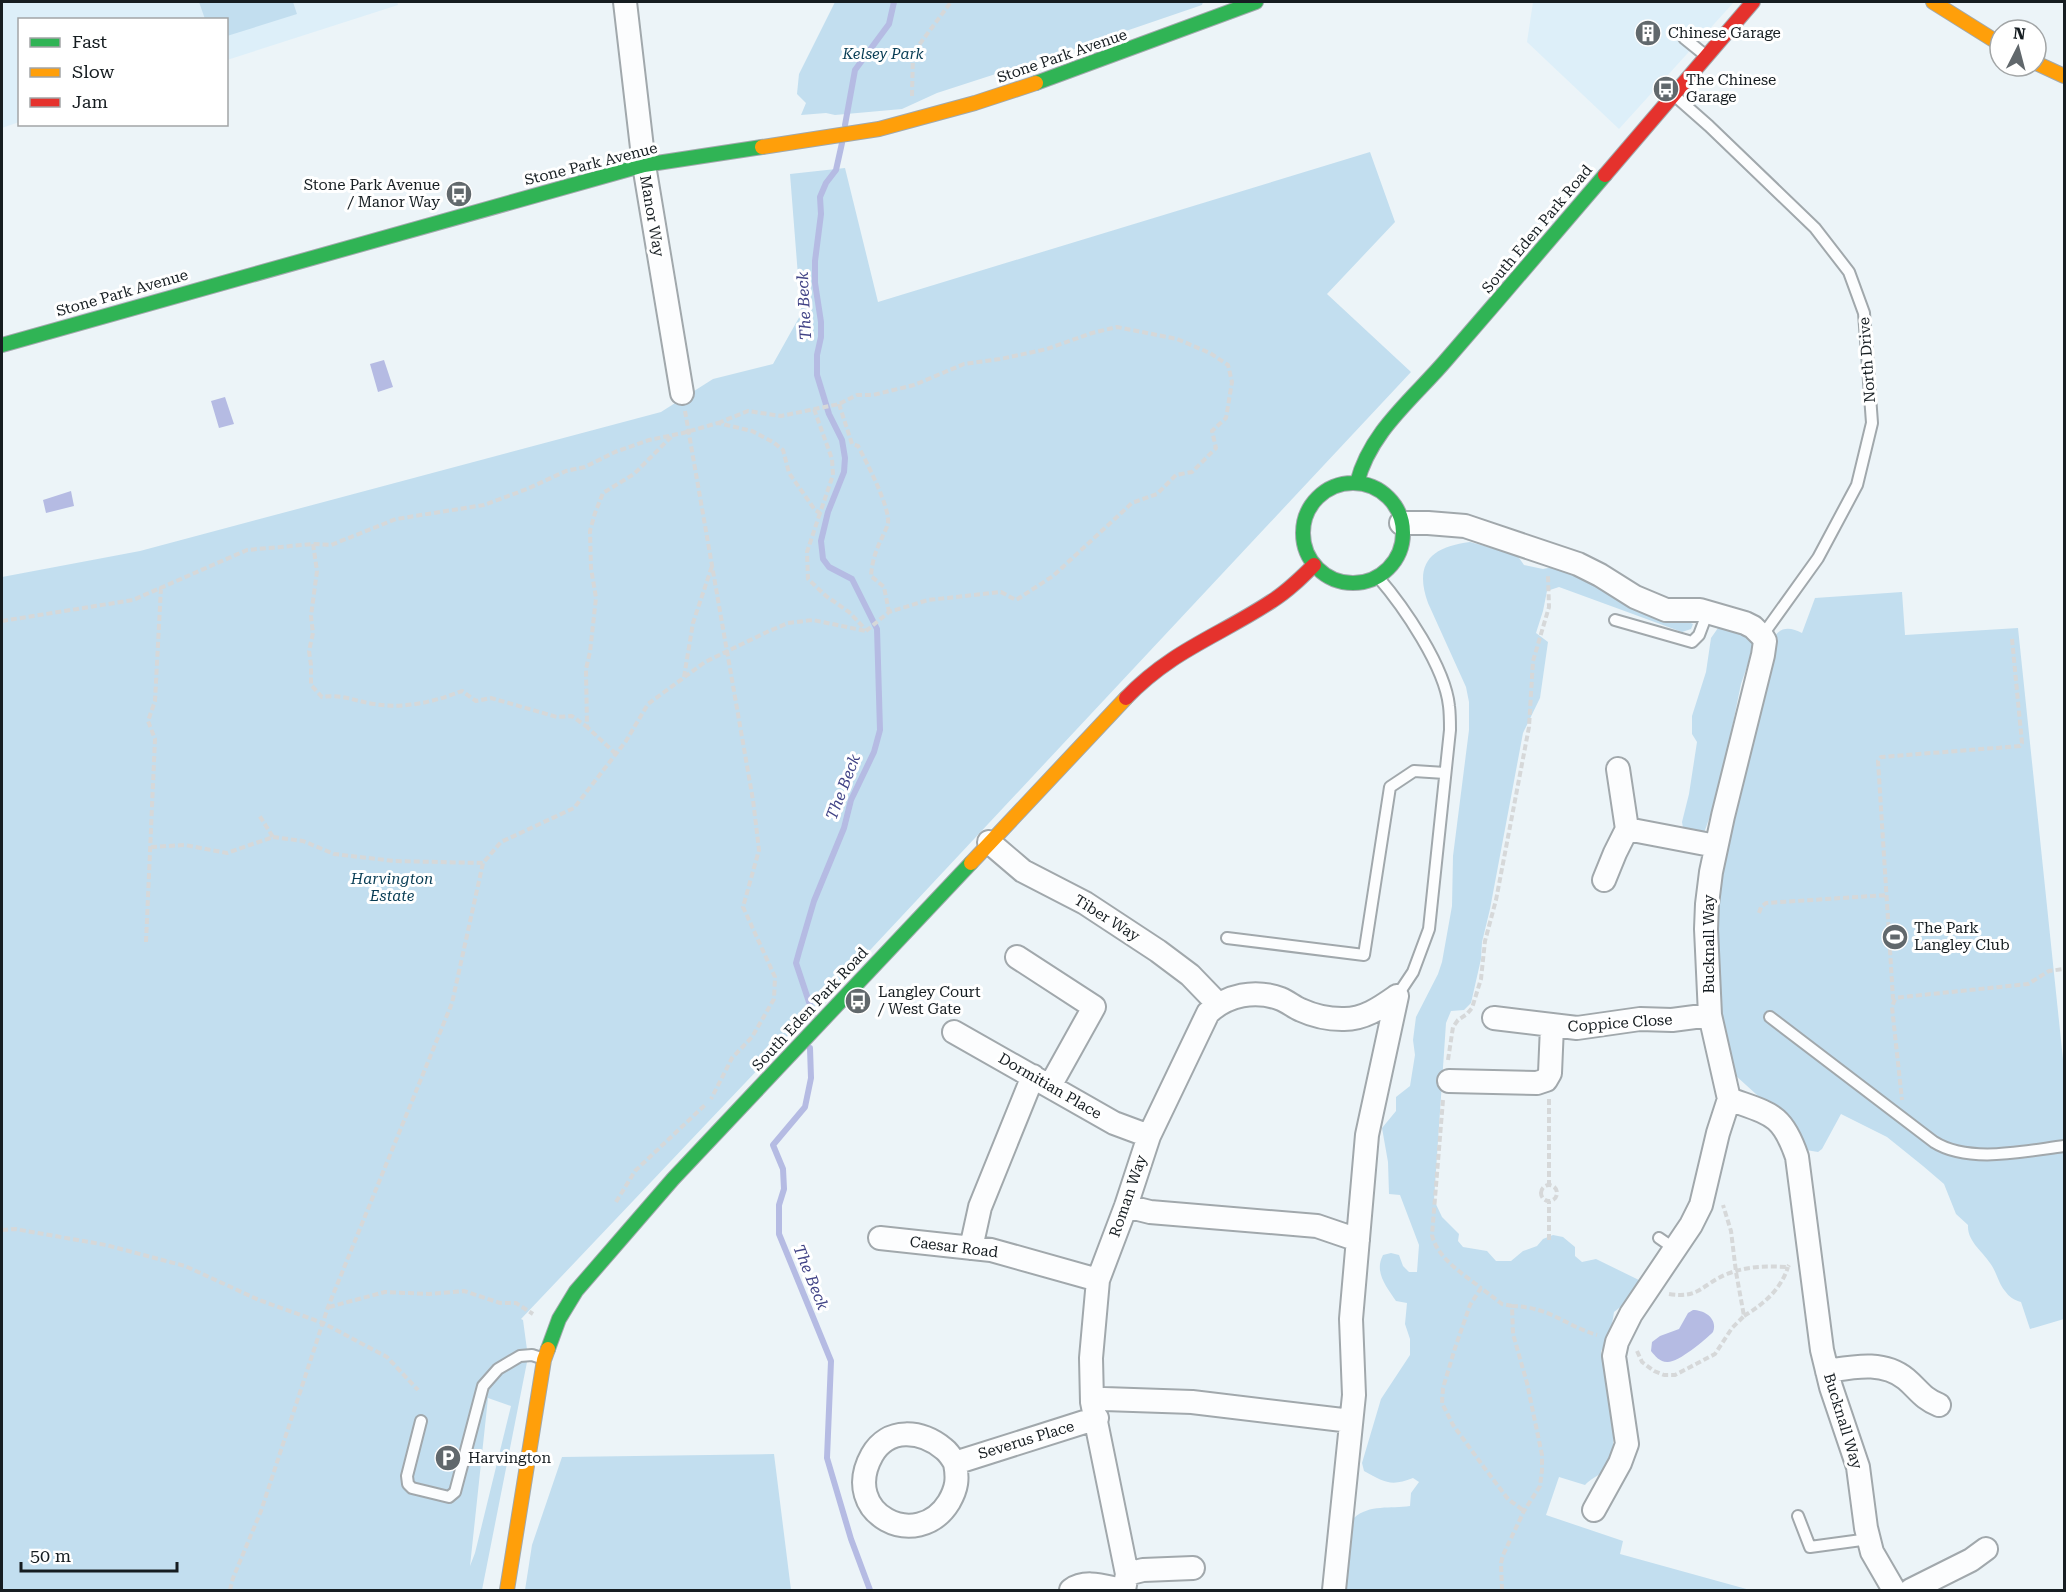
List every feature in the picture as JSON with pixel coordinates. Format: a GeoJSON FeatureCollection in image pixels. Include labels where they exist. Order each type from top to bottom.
{"type":"FeatureCollection","features":[{"type":"Feature","properties":{"kind":"main road","name":"Stone Park Avenue"},"geometry":{"type":"LineString","coordinates":[[2,345],[644,165],[879,129],[913,121],[1010,93],[1256,2]]}},
{"type":"Feature","properties":{"kind":"main road","name":"South Eden Park Road"},"geometry":{"type":"LineString","coordinates":[[1357,483],[1360,468],[1373,442],[1428,382],[1753,2]]}},
{"type":"Feature","properties":{"kind":"main road"},"geometry":{"type":"LineString","coordinates":[[1933,2],[1988,36]]}},
{"type":"Feature","properties":{"kind":"main road"},"geometry":{"type":"LineString","coordinates":[[2048,68],[2064,75]]}},
{"type":"Feature","properties":{"kind":"main road"},"geometry":{"type":"LineString","coordinates":[[1357,483],[1372,486],[1390,500],[1398,511],[1401,523],[1399,551],[1390,567],[1378,577],[1365,582],[1351,583],[1337,580],[1314,565],[1307,552],[1304,525],[1309,509],[1317,497],[1341,484],[1357,483]]}},
{"type":"Feature","properties":{"kind":"main road","name":"South Eden Park Road"},"geometry":{"type":"LineString","coordinates":[[507,1590],[544,1360],[559,1319],[586,1279],[673,1179],[1124,699],[1160,665],[1199,640],[1268,604],[1314,565]]}},
{"type":"Feature","properties":{"kind":"street","name":"Manor Way"},"geometry":{"type":"LineString","coordinates":[[625,2],[644,165],[682,393]]}},
{"type":"Feature","properties":{"kind":"street"},"geometry":{"type":"LineString","coordinates":[[1401,523],[1465,526],[1551,554],[1588,569],[1635,597],[1666,610],[1708,611],[1745,623],[1762,636]]}},
{"type":"Feature","properties":{"kind":"street","name":"Bucknall Way"},"geometry":{"type":"LineString","coordinates":[[1762,636],[1765,641],[1763,655],[1716,846],[1706,917],[1710,1016],[1729,1099],[1773,1117],[1786,1130],[1797,1157],[1817,1316],[1827,1371],[1857,1467],[1869,1539],[1877,1562],[1894,1590]]}},
{"type":"Feature","properties":{"kind":"street"},"geometry":{"type":"LineString","coordinates":[[1604,880],[1627,829],[1618,769]]}},
{"type":"Feature","properties":{"kind":"street"},"geometry":{"type":"LineString","coordinates":[[1627,829],[1716,846]]}},
{"type":"Feature","properties":{"kind":"street","name":"Tiber Way"},"geometry":{"type":"LineString","coordinates":[[989,843],[1023,871],[1085,903],[1158,951],[1190,975],[1218,1004]]}},
{"type":"Feature","properties":{"kind":"street"},"geometry":{"type":"LineString","coordinates":[[971,1248],[980,1207],[1041,1081],[1094,1006],[1017,957]]}},
{"type":"Feature","properties":{"kind":"street"},"geometry":{"type":"LineString","coordinates":[[1218,1004],[1229,998],[1263,994],[1282,999],[1322,1018],[1344,1020],[1371,1012],[1397,996]]}},
{"type":"Feature","properties":{"kind":"street"},"geometry":{"type":"LineString","coordinates":[[1334,1590],[1354,1395],[1351,1319],[1367,1135],[1397,996]]}},
{"type":"Feature","properties":{"kind":"street","name":"Roman Way"},"geometry":{"type":"LineString","coordinates":[[1125,1585],[1095,1410],[1091,1358],[1098,1280],[1149,1136],[1208,1013],[1218,1004]]}},
{"type":"Feature","properties":{"kind":"street","name":"Coppice Close"},"geometry":{"type":"LineString","coordinates":[[1494,1018],[1577,1028],[1640,1019],[1672,1020],[1710,1016]]}},
{"type":"Feature","properties":{"kind":"street"},"geometry":{"type":"LineString","coordinates":[[1447,1081],[1544,1081],[1550,1073],[1552,1026]]}},
{"type":"Feature","properties":{"kind":"street","name":"Dormitian Place"},"geometry":{"type":"LineString","coordinates":[[954,1032],[1114,1123],[1149,1136]]}},
{"type":"Feature","properties":{"kind":"street"},"geometry":{"type":"LineString","coordinates":[[1594,1510],[1620,1463],[1627,1444],[1614,1356],[1621,1335],[1651,1283],[1667,1243],[1696,1216],[1707,1185],[1715,1144],[1729,1099]]}},
{"type":"Feature","properties":{"kind":"street"},"geometry":{"type":"LineString","coordinates":[[1126,1206],[1150,1212],[1317,1226],[1358,1240]]}},
{"type":"Feature","properties":{"kind":"street","name":"Caesar Road"},"geometry":{"type":"LineString","coordinates":[[880,1238],[991,1250],[1098,1280]]}},
{"type":"Feature","properties":{"kind":"street"},"geometry":{"type":"LineString","coordinates":[[1827,1371],[1862,1366],[1883,1368],[1902,1376],[1924,1398],[1939,1405]]}},
{"type":"Feature","properties":{"kind":"street","name":"Severus Place"},"geometry":{"type":"LineString","coordinates":[[955,1463],[1095,1410],[1104,1399],[1191,1402],[1351,1420]]}},
{"type":"Feature","properties":{"kind":"street"},"geometry":{"type":"LineString","coordinates":[[912,1433],[924,1437],[944,1449],[955,1463],[958,1479],[955,1492],[935,1520],[922,1525],[895,1523],[882,1518],[875,1512],[867,1498],[864,1478],[873,1454],[885,1440],[898,1434],[912,1433]]}},
{"type":"Feature","properties":{"kind":"street"},"geometry":{"type":"LineString","coordinates":[[1911,1590],[1965,1564],[1986,1549]]}},
{"type":"Feature","properties":{"kind":"street"},"geometry":{"type":"LineString","coordinates":[[1071,1590],[1087,1584],[1125,1585],[1143,1570],[1193,1568]]}},
{"type":"Feature","properties":{"kind":"lane"},"geometry":{"type":"LineString","coordinates":[[1684,38],[1707,56]]}},
{"type":"Feature","properties":{"kind":"lane","name":"North Drive"},"geometry":{"type":"LineString","coordinates":[[1674,95],[1815,228],[1849,272],[1864,313],[1872,423],[1857,485],[1818,558],[1762,636]]}},
{"type":"Feature","properties":{"kind":"lane"},"geometry":{"type":"LineString","coordinates":[[1378,577],[1396,598],[1435,662],[1449,705],[1450,730],[1429,928],[1413,972],[1397,996]]}},
{"type":"Feature","properties":{"kind":"lane"},"geometry":{"type":"LineString","coordinates":[[1615,620],[1692,642],[1699,635],[1708,611]]}},
{"type":"Feature","properties":{"kind":"lane"},"geometry":{"type":"LineString","coordinates":[[1227,938],[1364,955],[1390,787],[1414,771],[1445,773]]}},
{"type":"Feature","properties":{"kind":"lane"},"geometry":{"type":"LineString","coordinates":[[1770,1017],[1924,1135],[1946,1149],[1959,1153],[1987,1154],[2064,1146]]}},
{"type":"Feature","properties":{"kind":"lane"},"geometry":{"type":"LineString","coordinates":[[421,1421],[407,1476],[408,1484],[416,1489],[453,1496],[483,1386],[498,1369],[520,1356],[532,1355],[544,1360]]}},
{"type":"Feature","properties":{"kind":"lane"},"geometry":{"type":"LineString","coordinates":[[1798,1516],[1810,1547],[1869,1539]]}},
{"type":"Feature","properties":{"kind":"path"},"geometry":{"type":"LineString","coordinates":[[913,121],[911,83],[913,53],[951,2]]}},
{"type":"Feature","properties":{"kind":"path"},"geometry":{"type":"LineString","coordinates":[[2,621],[133,600],[247,550],[313,544],[331,545],[396,519],[484,505],[615,452],[650,440],[718,423],[748,411],[781,416],[814,410],[839,404],[856,395],[873,395],[914,385],[964,364],[1047,349],[1117,327],[1177,339],[1210,353],[1228,365],[1232,382],[1226,418],[1212,431],[1216,448],[1192,472],[1176,475],[1157,494],[1132,503],[1053,576],[1016,600],[1001,592],[928,600],[889,612],[866,631]]}},
{"type":"Feature","properties":{"kind":"path"},"geometry":{"type":"LineString","coordinates":[[614,1207],[635,1171],[711,1099],[732,1058],[752,1037],[774,999],[775,977],[743,908],[759,850],[753,800],[682,393]]}},
{"type":"Feature","properties":{"kind":"path"},"geometry":{"type":"LineString","coordinates":[[839,404],[852,444],[858,446],[886,507],[888,523],[872,561],[870,576],[884,587],[889,612]]}},
{"type":"Feature","properties":{"kind":"path"},"geometry":{"type":"LineString","coordinates":[[814,410],[832,459],[832,475],[807,552],[808,579],[826,596],[849,612],[866,631]]}},
{"type":"Feature","properties":{"kind":"path"},"geometry":{"type":"LineString","coordinates":[[718,423],[752,431],[783,450],[789,473],[815,510],[820,513]]}},
{"type":"Feature","properties":{"kind":"path"},"geometry":{"type":"LineString","coordinates":[[587,727],[586,669],[596,598],[591,567],[590,531],[603,493],[634,474],[672,435]]}},
{"type":"Feature","properties":{"kind":"path"},"geometry":{"type":"LineString","coordinates":[[313,544],[317,571],[311,616],[313,633],[309,651],[312,685],[322,697],[339,695],[374,704],[395,705],[432,702],[462,691],[476,701],[490,698],[557,717],[572,716],[616,754]]}},
{"type":"Feature","properties":{"kind":"path"},"geometry":{"type":"LineString","coordinates":[[1551,554],[1548,577],[1549,607],[1533,661],[1528,727],[1496,900],[1485,942],[1481,979],[1472,1008],[1453,1027],[1432,1220],[1434,1242],[1441,1254],[1503,1304],[1549,1312],[1575,1327],[1621,1335],[1640,1335],[1637,1352],[1648,1367],[1659,1374],[1675,1375],[1715,1354],[1732,1328],[1779,1287],[1798,1251],[1808,1245]]}},
{"type":"Feature","properties":{"kind":"path"},"geometry":{"type":"LineString","coordinates":[[684,678],[693,623],[712,565]]}},
{"type":"Feature","properties":{"kind":"path"},"geometry":{"type":"LineString","coordinates":[[146,942],[155,739],[148,721],[155,701],[161,587]]}},
{"type":"Feature","properties":{"kind":"path"},"geometry":{"type":"LineString","coordinates":[[230,1590],[261,1510],[328,1307],[452,1003],[483,863],[501,842],[574,808],[616,754],[648,704],[705,662],[788,624],[813,620],[866,631]]}},
{"type":"Feature","properties":{"kind":"path"},"geometry":{"type":"LineString","coordinates":[[1904,1111],[1892,1007],[1895,999],[1893,998],[1878,761],[1881,757],[2020,746],[2022,743],[2012,639]]}},
{"type":"Feature","properties":{"kind":"path"},"geometry":{"type":"LineString","coordinates":[[259,815],[273,837]]}},
{"type":"Feature","properties":{"kind":"path"},"geometry":{"type":"LineString","coordinates":[[151,847],[185,845],[227,853],[273,837],[303,841],[334,854],[394,861],[483,863]]}},
{"type":"Feature","properties":{"kind":"path"},"geometry":{"type":"LineString","coordinates":[[1759,913],[1761,907],[1766,903],[1887,895]]}},
{"type":"Feature","properties":{"kind":"path"},"geometry":{"type":"LineString","coordinates":[[1895,999],[2028,984],[2049,971],[2064,969]]}},
{"type":"Feature","properties":{"kind":"path"},"geometry":{"type":"LineString","coordinates":[[1544,1081],[1549,1094],[1549,1185]]}},
{"type":"Feature","properties":{"kind":"path"},"geometry":{"type":"LineString","coordinates":[[1549,1185],[1555,1187],[1557,1194],[1555,1199],[1549,1201],[1543,1197],[1542,1193],[1543,1188],[1549,1185]]}},
{"type":"Feature","properties":{"kind":"path"},"geometry":{"type":"LineString","coordinates":[[1707,1185],[1718,1191],[1725,1212],[1733,1241],[1744,1316]]}},
{"type":"Feature","properties":{"kind":"path"},"geometry":{"type":"LineString","coordinates":[[1549,1201],[1549,1240]]}},
{"type":"Feature","properties":{"kind":"path"},"geometry":{"type":"LineString","coordinates":[[2,1230],[15,1229],[106,1245],[185,1266],[259,1300],[323,1323],[387,1357],[418,1390]]}},
{"type":"Feature","properties":{"kind":"path"},"geometry":{"type":"LineString","coordinates":[[1651,1283],[1668,1294],[1685,1296],[1697,1292],[1719,1278],[1757,1266],[1788,1267]]}},
{"type":"Feature","properties":{"kind":"path"},"geometry":{"type":"LineString","coordinates":[[1481,1288],[1470,1305],[1455,1348],[1443,1388],[1442,1403],[1453,1425],[1486,1470],[1509,1499],[1524,1511]]}},
{"type":"Feature","properties":{"kind":"path"},"geometry":{"type":"LineString","coordinates":[[328,1307],[385,1292],[429,1294],[464,1291],[500,1303],[516,1303],[537,1316]]}},
{"type":"Feature","properties":{"kind":"path"},"geometry":{"type":"LineString","coordinates":[[1502,1590],[1503,1555],[1524,1511],[1540,1486],[1542,1455],[1527,1383],[1513,1334],[1512,1306]]}},
{"type":"Feature","properties":{"kind":"shaded area"},"geometry":{"type":"Polygon","coordinates":[[[2,2],[397,2],[398,5],[228,60],[228,18],[18,18],[18,122],[2,128],[2,2]]]}},
{"type":"Feature","properties":{"kind":"shaded area"},"geometry":{"type":"Polygon","coordinates":[[[1533,2],[1734,2],[1619,129],[1527,42],[1533,2]]]}},
{"type":"Feature","properties":{"kind":"green space"},"geometry":{"type":"Polygon","coordinates":[[[199,2],[293,2],[297,14],[228,36],[228,18],[205,18],[199,2]]]}},
{"type":"Feature","properties":{"kind":"green space","name":"Kelsey Park"},"geometry":{"type":"Polygon","coordinates":[[[835,2],[1203,2],[1202,5],[1123,32],[1101,43],[1066,51],[937,93],[902,109],[835,115],[826,113],[801,115],[806,103],[797,94],[799,74],[835,2]]]}},
{"type":"Feature","properties":{"kind":"green space","name":"Harvington Estate"},"geometry":{"type":"Polygon","coordinates":[[[1370,152],[1395,222],[1327,294],[1411,372],[785,1041],[521,1319],[528,1357],[482,1590],[2,1590],[2,577],[140,551],[661,412],[713,379],[773,364],[801,314],[790,174],[845,168],[878,302],[1370,152]],[[488,1398],[470,1566],[475,1553],[511,1406],[488,1398]]]}},
{"type":"Feature","properties":{"kind":"green space"},"geometry":{"type":"Polygon","coordinates":[[[1470,542],[1517,555],[1524,565],[1543,569],[1553,567],[1586,579],[1693,624],[1691,629],[1682,632],[1559,587],[1547,591],[1536,633],[1548,642],[1540,698],[1523,733],[1471,1003],[1464,1010],[1451,1011],[1446,1023],[1434,1200],[1442,1217],[1459,1234],[1458,1241],[1463,1247],[1487,1251],[1496,1261],[1511,1261],[1523,1251],[1537,1246],[1543,1239],[1553,1235],[1563,1237],[1575,1247],[1575,1256],[1582,1262],[1596,1259],[1643,1282],[1629,1300],[1614,1312],[1608,1338],[1601,1351],[1612,1414],[1613,1448],[1609,1461],[1603,1471],[1585,1485],[1559,1477],[1546,1515],[1623,1541],[1620,1554],[1750,1590],[1345,1590],[1354,1518],[1373,1509],[1410,1506],[1411,1493],[1419,1482],[1413,1478],[1393,1483],[1382,1480],[1364,1471],[1362,1463],[1381,1399],[1410,1355],[1410,1339],[1405,1324],[1407,1303],[1396,1301],[1382,1279],[1380,1267],[1383,1255],[1391,1253],[1399,1255],[1403,1266],[1409,1272],[1417,1272],[1419,1245],[1400,1195],[1389,1194],[1388,1162],[1382,1128],[1396,1111],[1396,1097],[1410,1086],[1415,1055],[1413,1040],[1416,1017],[1442,962],[1452,906],[1453,856],[1469,730],[1469,702],[1466,687],[1428,603],[1423,578],[1425,568],[1435,553],[1456,544],[1470,542]]]}},
{"type":"Feature","properties":{"kind":"green space","name":"The Park Langley Club"},"geometry":{"type":"Polygon","coordinates":[[[1902,592],[1905,635],[2018,628],[2064,1069],[2064,1319],[2030,1329],[2021,1302],[2010,1297],[2003,1288],[1989,1261],[1970,1237],[1968,1225],[1956,1214],[1944,1184],[1887,1137],[1841,1114],[1822,1149],[1818,1152],[1806,1150],[1789,1115],[1757,1095],[1735,1075],[1721,1021],[1716,927],[1718,888],[1749,742],[1758,725],[1766,684],[1772,670],[1775,636],[1787,629],[1802,633],[1815,598],[1902,592]]]}},
{"type":"Feature","properties":{"kind":"green space"},"geometry":{"type":"Polygon","coordinates":[[[1718,628],[1739,632],[1749,638],[1754,646],[1741,684],[1719,791],[1704,833],[1683,828],[1682,822],[1697,742],[1692,734],[1692,716],[1706,672],[1711,638],[1718,628]]]}},
{"type":"Feature","properties":{"kind":"green space"},"geometry":{"type":"Polygon","coordinates":[[[774,1454],[791,1590],[525,1590],[532,1545],[562,1457],[774,1454]]]}},
{"type":"Feature","properties":{"kind":"water"},"geometry":{"type":"Polygon","coordinates":[[[384,360],[393,387],[378,392],[370,364],[384,360]]]}},
{"type":"Feature","properties":{"kind":"water"},"geometry":{"type":"Polygon","coordinates":[[[225,397],[234,424],[219,428],[211,401],[225,397]]]}},
{"type":"Feature","properties":{"kind":"water"},"geometry":{"type":"Polygon","coordinates":[[[71,491],[74,506],[46,513],[43,500],[71,491]]]}},
{"type":"Feature","properties":{"kind":"water"},"geometry":{"type":"Polygon","coordinates":[[[1693,1310],[1702,1312],[1712,1319],[1713,1332],[1678,1359],[1667,1362],[1660,1360],[1651,1351],[1652,1342],[1660,1336],[1679,1329],[1688,1313],[1693,1310]]]}},
{"type":"Feature","properties":{"kind":"waterway","name":"The Beck"},"geometry":{"type":"LineString","coordinates":[[845,125],[855,70],[889,24],[894,2]]}},
{"type":"Feature","properties":{"kind":"waterway","name":"The Beck"},"geometry":{"type":"LineString","coordinates":[[813,1014],[796,963],[814,901],[844,828],[851,800],[874,752],[880,730],[877,629],[852,579],[829,567],[823,559],[821,541],[828,512],[844,472],[845,458],[842,440],[829,414],[817,375],[821,322],[815,283],[815,261],[821,214],[820,197],[826,183],[836,170],[842,143]]}},
{"type":"Feature","properties":{"kind":"waterway","name":"The Beck"},"geometry":{"type":"LineString","coordinates":[[810,1048],[811,1078],[805,1107],[773,1145],[783,1169],[784,1189],[779,1205],[779,1234],[831,1361],[827,1458],[851,1539],[870,1590]]}},
{"type":"Feature","properties":{"kind":"traffic: fast"},"geometry":{"type":"LineString","coordinates":[[1036,83],[1256,2]]}},
{"type":"Feature","properties":{"kind":"traffic: fast"},"geometry":{"type":"LineString","coordinates":[[2,345],[644,165],[762,147]]}},
{"type":"Feature","properties":{"kind":"traffic: fast"},"geometry":{"type":"LineString","coordinates":[[1357,483],[1372,447],[1394,416],[1447,359],[1605,175]]}},
{"type":"Feature","properties":{"kind":"traffic: fast"},"geometry":{"type":"LineString","coordinates":[[1353,483],[1372,487],[1388,498],[1399,514],[1403,533],[1399,552],[1388,568],[1372,579],[1353,583],[1334,579],[1318,568],[1307,552],[1303,533],[1307,514],[1318,498],[1334,487],[1353,483]]}},
{"type":"Feature","properties":{"kind":"traffic: fast"},"geometry":{"type":"LineString","coordinates":[[548,1349],[559,1319],[576,1291],[673,1179],[971,863]]}},
{"type":"Feature","properties":{"kind":"traffic: slow"},"geometry":{"type":"LineString","coordinates":[[1933,2],[1988,36]]}},
{"type":"Feature","properties":{"kind":"traffic: slow"},"geometry":{"type":"LineString","coordinates":[[2048,69],[2064,76]]}},
{"type":"Feature","properties":{"kind":"traffic: slow"},"geometry":{"type":"LineString","coordinates":[[762,147],[879,129],[975,103],[1036,83]]}},
{"type":"Feature","properties":{"kind":"traffic: slow"},"geometry":{"type":"LineString","coordinates":[[971,863],[1126,698]]}},
{"type":"Feature","properties":{"kind":"traffic: slow"},"geometry":{"type":"LineString","coordinates":[[507,1590],[544,1360],[548,1349]]}},
{"type":"Feature","properties":{"kind":"traffic: jam"},"geometry":{"type":"LineString","coordinates":[[1605,175],[1753,2]]}},
{"type":"Feature","properties":{"kind":"traffic: jam"},"geometry":{"type":"LineString","coordinates":[[1126,698],[1143,681],[1178,655],[1278,597],[1314,565]]}},
{"type":"Feature","properties":{"kind":"place","name":"Chinese Garage"},"geometry":{"type":"Point","coordinates":[1648,33]}},
{"type":"Feature","properties":{"kind":"place","name":"The Chinese Garage"},"geometry":{"type":"Point","coordinates":[1666,89]}},
{"type":"Feature","properties":{"kind":"place","name":"Stone Park Avenue / Manor Way"},"geometry":{"type":"Point","coordinates":[459,194]}},
{"type":"Feature","properties":{"kind":"place","name":"The Park Langley Club"},"geometry":{"type":"Point","coordinates":[1895,937]}},
{"type":"Feature","properties":{"kind":"place","name":"Langley Court / West Gate"},"geometry":{"type":"Point","coordinates":[858,1001]}},
{"type":"Feature","properties":{"kind":"place","name":"Harvington"},"geometry":{"type":"Point","coordinates":[448,1458]}}]}
